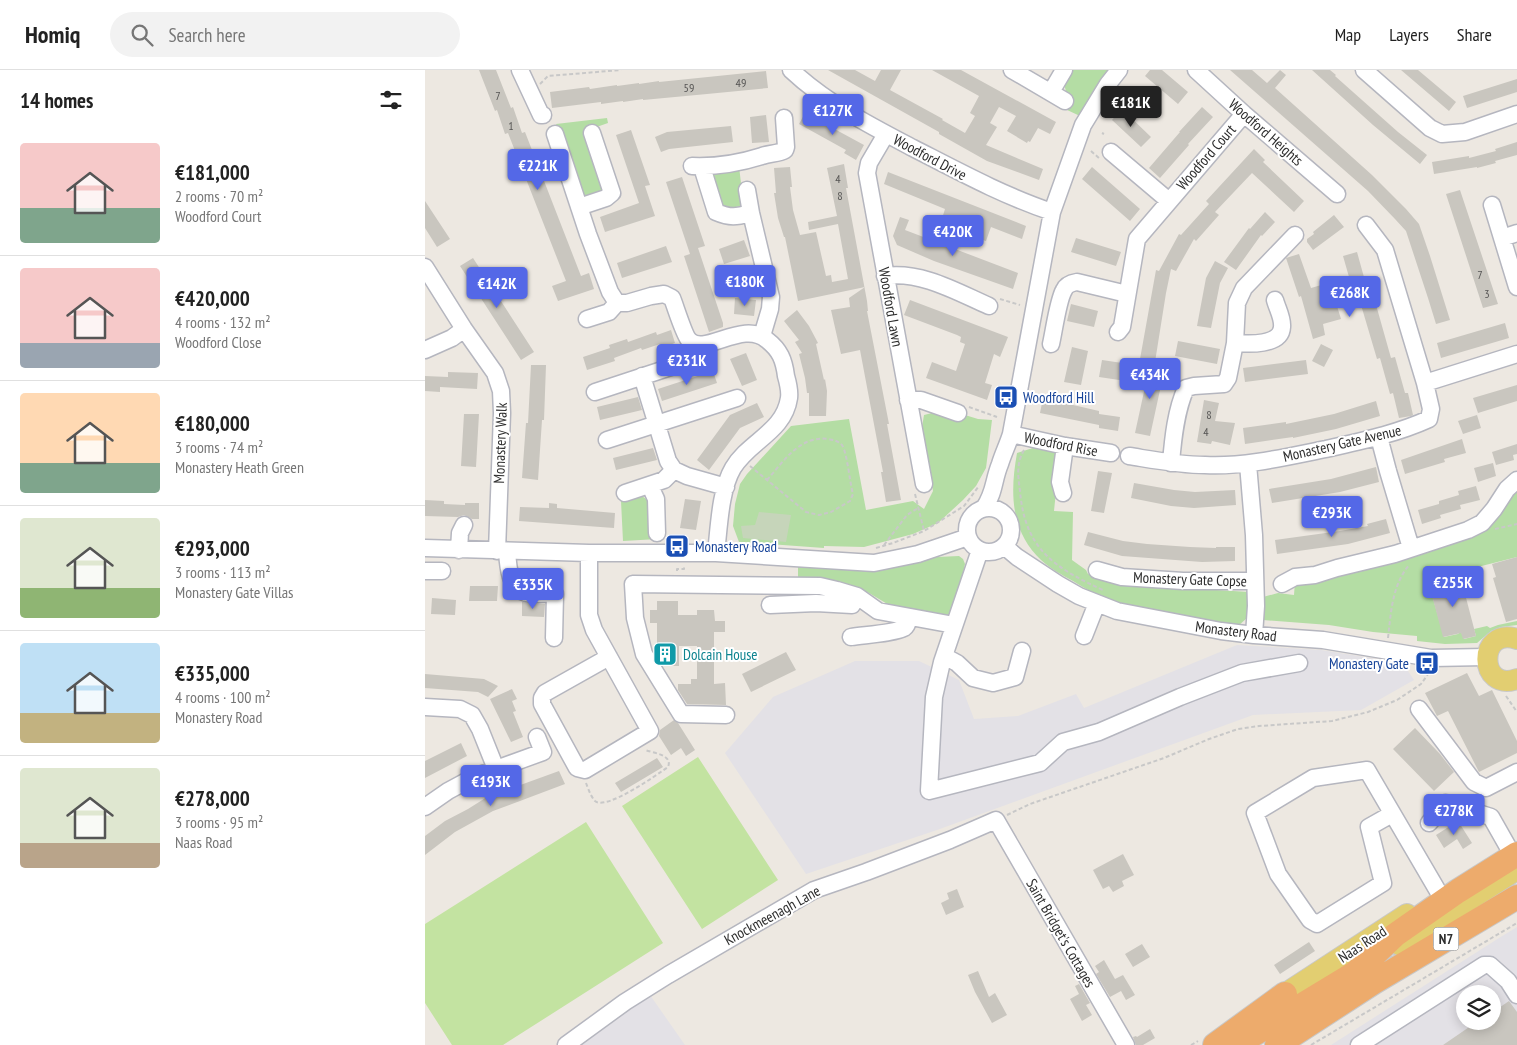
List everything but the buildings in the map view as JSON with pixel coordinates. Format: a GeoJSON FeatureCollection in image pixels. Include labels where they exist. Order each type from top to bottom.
{"type":"FeatureCollection","features":[{"type":"Feature","properties":{"kind":"highway"},"geometry":{"type":"LineString","coordinates":[[1355,973],[1395,935],[1449,892],[1514,847]]}},
{"type":"Feature","properties":{"kind":"highway"},"geometry":{"type":"LineString","coordinates":[[1430,926],[1449,892]]}},
{"type":"Feature","properties":{"kind":"highway","name":"N7"},"geometry":{"type":"LineString","coordinates":[[1277,1045],[1374,982],[1517,897]]}},
{"type":"Feature","properties":{"kind":"highway","name":"Naas Road"},"geometry":{"type":"LineString","coordinates":[[1236,1045],[1355,973]]}},
{"type":"Feature","properties":{"kind":"highway"},"geometry":{"type":"LineString","coordinates":[[1215,1045],[1285,994]]}},
{"type":"Feature","properties":{"kind":"main road"},"geometry":{"type":"LineString","coordinates":[[1516,683],[1494,676],[1487,664],[1487,658],[1492,644],[1498,640],[1505,638],[1517,639]]}},
{"type":"Feature","properties":{"kind":"main road","name":"Naas Road"},"geometry":{"type":"LineString","coordinates":[[1355,973],[1517,870]]}},
{"type":"Feature","properties":{"kind":"main road","name":"Naas Road"},"geometry":{"type":"LineString","coordinates":[[1205,1045],[1449,892]]}},
{"type":"Feature","properties":{"kind":"street"},"geometry":{"type":"LineString","coordinates":[[520,70],[541,115],[543,115]]}},
{"type":"Feature","properties":{"kind":"street","name":"Woodford Drive"},"geometry":{"type":"LineString","coordinates":[[791,70],[807,76],[830,100],[886,134],[972,178],[1052,212]]}},
{"type":"Feature","properties":{"kind":"street"},"geometry":{"type":"LineString","coordinates":[[1013,70],[1065,101]]}},
{"type":"Feature","properties":{"kind":"street"},"geometry":{"type":"LineString","coordinates":[[1051,92],[1064,70]]}},
{"type":"Feature","properties":{"kind":"street"},"geometry":{"type":"LineString","coordinates":[[983,508],[991,497],[1000,463],[1011,434],[1052,212],[1083,125],[1108,84],[1119,70]]}},
{"type":"Feature","properties":{"kind":"street","name":"Woodford Heights"},"geometry":{"type":"LineString","coordinates":[[1196,70],[1337,194]]}},
{"type":"Feature","properties":{"kind":"street"},"geometry":{"type":"LineString","coordinates":[[1364,70],[1430,128],[1442,134],[1465,132],[1517,114]]}},
{"type":"Feature","properties":{"kind":"street","name":"Woodford Court"},"geometry":{"type":"LineString","coordinates":[[1118,332],[1123,327],[1137,239],[1244,114]]}},
{"type":"Feature","properties":{"kind":"street"},"geometry":{"type":"LineString","coordinates":[[751,213],[737,217],[716,212],[697,167],[719,166],[785,150],[784,118]]}},
{"type":"Feature","properties":{"kind":"street"},"geometry":{"type":"LineString","coordinates":[[579,207],[606,198],[612,193],[592,133]]}},
{"type":"Feature","properties":{"kind":"street"},"geometry":{"type":"LineString","coordinates":[[555,134],[610,292],[617,303]]}},
{"type":"Feature","properties":{"kind":"street","name":"Woodford Lawn"},"geometry":{"type":"LineString","coordinates":[[886,134],[869,163],[867,173],[924,484]]}},
{"type":"Feature","properties":{"kind":"street","name":"Woodford Court"},"geometry":{"type":"LineString","coordinates":[[1108,158],[1169,201]]}},
{"type":"Feature","properties":{"kind":"street"},"geometry":{"type":"LineString","coordinates":[[747,190],[771,297],[770,309],[762,336]]}},
{"type":"Feature","properties":{"kind":"street"},"geometry":{"type":"LineString","coordinates":[[1493,205],[1509,236],[1517,287]]}},
{"type":"Feature","properties":{"kind":"street","name":"Monastery Gate Avenue"},"geometry":{"type":"LineString","coordinates":[[1129,456],[1171,463],[1206,466],[1248,464],[1379,437],[1429,419],[1431,409],[1425,383],[1385,250],[1366,225]]}},
{"type":"Feature","properties":{"kind":"street"},"geometry":{"type":"LineString","coordinates":[[1171,463],[1172,445],[1186,388],[1224,384],[1228,378],[1235,343],[1237,303],[1244,288],[1295,235]]}},
{"type":"Feature","properties":{"kind":"street","name":"Monastery Walk"},"geometry":{"type":"LineString","coordinates":[[425,267],[464,329],[495,373],[501,391],[502,413],[502,551],[511,578],[518,588],[527,593],[555,594],[554,638]]}},
{"type":"Feature","properties":{"kind":"street"},"geometry":{"type":"LineString","coordinates":[[885,276],[901,275],[925,279],[994,302]]}},
{"type":"Feature","properties":{"kind":"street"},"geometry":{"type":"LineString","coordinates":[[1051,344],[1061,296],[1064,288],[1070,284],[1077,282],[1127,294]]}},
{"type":"Feature","properties":{"kind":"street"},"geometry":{"type":"LineString","coordinates":[[587,319],[609,312],[617,303],[627,303],[664,294],[672,298],[688,340],[696,345],[706,345],[733,336],[754,333],[762,336],[777,349],[784,361],[789,398],[784,413],[778,424],[750,446],[732,469],[722,500],[717,553]]}},
{"type":"Feature","properties":{"kind":"street"},"geometry":{"type":"LineString","coordinates":[[1235,343],[1263,343],[1279,336],[1283,328],[1275,300]]}},
{"type":"Feature","properties":{"kind":"street"},"geometry":{"type":"LineString","coordinates":[[425,350],[452,338],[464,329]]}},
{"type":"Feature","properties":{"kind":"street"},"geometry":{"type":"LineString","coordinates":[[1425,383],[1517,354]]}},
{"type":"Feature","properties":{"kind":"street"},"geometry":{"type":"LineString","coordinates":[[595,392],[674,366]]}},
{"type":"Feature","properties":{"kind":"street"},"geometry":{"type":"LineString","coordinates":[[642,376],[668,461],[674,470],[703,482],[726,487]]}},
{"type":"Feature","properties":{"kind":"street"},"geometry":{"type":"LineString","coordinates":[[607,440],[737,398]]}},
{"type":"Feature","properties":{"kind":"street"},"geometry":{"type":"LineString","coordinates":[[908,400],[921,400],[962,410]]}},
{"type":"Feature","properties":{"kind":"street","name":"Woodford Rise"},"geometry":{"type":"LineString","coordinates":[[1011,434],[1065,446],[1111,453]]}},
{"type":"Feature","properties":{"kind":"street"},"geometry":{"type":"LineString","coordinates":[[1379,437],[1411,555]]}},
{"type":"Feature","properties":{"kind":"street"},"geometry":{"type":"LineString","coordinates":[[1063,493],[1060,482],[1065,446]]}},
{"type":"Feature","properties":{"kind":"street"},"geometry":{"type":"LineString","coordinates":[[1004,513],[1002,498],[1009,464],[1006,451]]}},
{"type":"Feature","properties":{"kind":"street"},"geometry":{"type":"LineString","coordinates":[[1248,464],[1254,535],[1256,606],[1254,635]]}},
{"type":"Feature","properties":{"kind":"street"},"geometry":{"type":"LineString","coordinates":[[625,493],[665,480],[674,470]]}},
{"type":"Feature","properties":{"kind":"street"},"geometry":{"type":"LineString","coordinates":[[1282,584],[1295,577],[1315,576],[1337,568],[1395,554],[1411,555],[1468,530],[1482,523],[1507,489],[1517,480]]}},
{"type":"Feature","properties":{"kind":"street"},"geometry":{"type":"LineString","coordinates":[[650,486],[656,499],[657,533]]}},
{"type":"Feature","properties":{"kind":"street"},"geometry":{"type":"LineString","coordinates":[[983,508],[998,509],[1004,513],[1011,526],[1011,533],[1004,546],[992,551],[980,550],[968,537],[967,529],[971,516],[983,508]]}},
{"type":"Feature","properties":{"kind":"street"},"geometry":{"type":"LineString","coordinates":[[459,550],[460,532],[464,525]]}},
{"type":"Feature","properties":{"kind":"street"},"geometry":{"type":"LineString","coordinates":[[425,548],[589,553],[717,553],[874,562],[917,554],[968,537]]}},
{"type":"Feature","properties":{"kind":"street","name":"Monastery Road"},"geometry":{"type":"LineString","coordinates":[[1004,546],[1047,578],[1079,596],[1117,611],[1254,635],[1323,640],[1431,658],[1487,658]]}},
{"type":"Feature","properties":{"kind":"street"},"geometry":{"type":"LineString","coordinates":[[980,550],[944,656],[933,697],[929,791],[1040,763],[1063,742],[1099,732],[1179,697],[1242,673],[1299,663]]}},
{"type":"Feature","properties":{"kind":"street"},"geometry":{"type":"LineString","coordinates":[[589,553],[589,615],[609,657],[650,731],[585,770],[577,768],[542,704],[541,698],[545,693],[609,657]]}},
{"type":"Feature","properties":{"kind":"street","name":"Monastery Gate Copse"},"geometry":{"type":"LineString","coordinates":[[1097,570],[1121,577],[1157,580],[1255,581]]}},
{"type":"Feature","properties":{"kind":"street"},"geometry":{"type":"LineString","coordinates":[[425,571],[442,571]]}},
{"type":"Feature","properties":{"kind":"street"},"geometry":{"type":"LineString","coordinates":[[726,715],[681,714],[644,654],[635,618],[633,584],[820,586],[857,596],[878,611],[954,625]]}},
{"type":"Feature","properties":{"kind":"street"},"geometry":{"type":"LineString","coordinates":[[770,605],[852,604],[857,596]]}},
{"type":"Feature","properties":{"kind":"street"},"geometry":{"type":"LineString","coordinates":[[1090,630],[1097,603]]}},
{"type":"Feature","properties":{"kind":"street"},"geometry":{"type":"LineString","coordinates":[[851,636],[904,628],[908,624],[909,617]]}},
{"type":"Feature","properties":{"kind":"street"},"geometry":{"type":"LineString","coordinates":[[944,656],[957,663],[973,678],[993,683],[1015,677],[1022,651]]}},
{"type":"Feature","properties":{"kind":"street"},"geometry":{"type":"LineString","coordinates":[[425,707],[460,709],[471,715],[480,729],[496,769]]}},
{"type":"Feature","properties":{"kind":"street"},"geometry":{"type":"LineString","coordinates":[[1419,709],[1474,782],[1486,788],[1517,772]]}},
{"type":"Feature","properties":{"kind":"street"},"geometry":{"type":"LineString","coordinates":[[425,807],[448,791],[474,777],[543,752],[537,737]]}},
{"type":"Feature","properties":{"kind":"street"},"geometry":{"type":"LineString","coordinates":[[1392,814],[1369,827],[1383,884],[1317,924],[1310,920],[1278,874],[1255,814],[1313,778],[1367,770],[1392,814],[1449,892]]}},
{"type":"Feature","properties":{"kind":"street"},"geometry":{"type":"LineString","coordinates":[[1429,823],[1446,803],[1491,817],[1514,847]]}},
{"type":"Feature","properties":{"kind":"street","name":"Knockmeenagh Lane"},"geometry":{"type":"LineString","coordinates":[[566,1045],[653,984],[814,890],[950,840],[996,820]]}},
{"type":"Feature","properties":{"kind":"street","name":"Saint Bridget's Cottages"},"geometry":{"type":"LineString","coordinates":[[996,820],[1126,1045]]}},
{"type":"Feature","properties":{"kind":"street"},"geometry":{"type":"LineString","coordinates":[[1359,1045],[1485,966],[1491,965],[1508,981],[1517,995]]}},
{"type":"Feature","properties":{"kind":"path"},"geometry":{"type":"LineString","coordinates":[[540,84],[548,76],[621,70]]}},
{"type":"Feature","properties":{"kind":"path"},"geometry":{"type":"LineString","coordinates":[[1091,151],[1108,158]]}},
{"type":"Feature","properties":{"kind":"path"},"geometry":{"type":"LineString","coordinates":[[994,302],[1020,305]]}},
{"type":"Feature","properties":{"kind":"path"},"geometry":{"type":"LineString","coordinates":[[962,410],[997,417]]}},
{"type":"Feature","properties":{"kind":"path"},"geometry":{"type":"LineString","coordinates":[[748,465],[806,512],[819,515],[831,512],[850,501],[853,494],[843,446],[836,440],[821,438],[799,446],[790,453],[767,480]]}},
{"type":"Feature","properties":{"kind":"path"},"geometry":{"type":"LineString","coordinates":[[1011,474],[1018,476],[1019,460],[1026,446]]}},
{"type":"Feature","properties":{"kind":"path"},"geometry":{"type":"LineString","coordinates":[[874,548],[924,532],[964,506],[981,482]]}},
{"type":"Feature","properties":{"kind":"path"},"geometry":{"type":"LineString","coordinates":[[883,546],[907,516],[918,508]]}},
{"type":"Feature","properties":{"kind":"path"},"geometry":{"type":"LineString","coordinates":[[1495,530],[1517,524]]}},
{"type":"Feature","properties":{"kind":"path"},"geometry":{"type":"LineString","coordinates":[[1388,638],[1396,587],[1411,555]]}},
{"type":"Feature","properties":{"kind":"path"},"geometry":{"type":"LineString","coordinates":[[996,820],[1030,804],[1164,758],[1238,729],[1332,721],[1368,712],[1397,700],[1421,684],[1430,672],[1433,664]]}},
{"type":"Feature","properties":{"kind":"path"},"geometry":{"type":"LineString","coordinates":[[585,770],[582,776],[594,801],[598,803],[627,794],[669,767],[670,763],[666,757],[634,747],[631,742]]}},
{"type":"Feature","properties":{"kind":"path"},"geometry":{"type":"LineString","coordinates":[[1311,1045],[1517,923]]}},
{"type":"Feature","properties":{"kind":"shaded area"},"geometry":{"type":"Polygon","coordinates":[[[1237,645],[1321,650],[1377,659],[1406,668],[1414,680],[1361,710],[1253,715],[937,830],[806,874],[725,753],[773,697],[855,661],[919,661],[959,680],[974,719],[1018,716],[1076,694],[1084,708],[1237,645]]]}},
{"type":"Feature","properties":{"kind":"shaded area"},"geometry":{"type":"Polygon","coordinates":[[[1517,927],[1517,1045],[1331,1045],[1517,927]]]}},
{"type":"Feature","properties":{"kind":"shaded area"},"geometry":{"type":"Polygon","coordinates":[[[650,995],[685,1045],[577,1045],[650,995]]]}},
{"type":"Feature","properties":{"kind":"green space"},"geometry":{"type":"Polygon","coordinates":[[[1073,70],[1110,70],[1080,116],[1065,109],[1072,100],[1067,95],[1064,84],[1073,70]]]}},
{"type":"Feature","properties":{"kind":"green space"},"geometry":{"type":"Polygon","coordinates":[[[607,118],[608,123],[588,130],[602,190],[593,197],[581,196],[568,161],[573,159],[556,124],[607,118]]]}},
{"type":"Feature","properties":{"kind":"green space"},"geometry":{"type":"Polygon","coordinates":[[[739,166],[743,201],[741,206],[725,209],[720,207],[710,177],[714,172],[739,166]]]}},
{"type":"Feature","properties":{"kind":"green space"},"geometry":{"type":"Polygon","coordinates":[[[936,412],[962,420],[965,415],[978,419],[992,420],[986,468],[976,486],[938,523],[913,534],[864,547],[824,546],[824,548],[739,542],[733,526],[735,504],[740,484],[791,426],[849,419],[866,510],[913,501],[924,509],[933,491],[922,427],[924,415],[936,412]]]}},
{"type":"Feature","properties":{"kind":"green space"},"geometry":{"type":"Polygon","coordinates":[[[1036,447],[1060,452],[1054,511],[1073,512],[1072,560],[1086,570],[1088,574],[1121,584],[1249,592],[1247,618],[1238,626],[1125,606],[1092,592],[1057,572],[1041,560],[1023,537],[1018,524],[1013,496],[1017,453],[1036,447]]]}},
{"type":"Feature","properties":{"kind":"green space"},"geometry":{"type":"Polygon","coordinates":[[[1517,487],[1517,557],[1446,575],[1449,586],[1430,588],[1444,637],[1458,634],[1461,631],[1464,639],[1476,636],[1474,629],[1487,626],[1490,628],[1517,621],[1517,625],[1501,627],[1491,631],[1477,643],[1445,644],[1417,641],[1417,636],[1329,625],[1263,620],[1263,597],[1278,593],[1294,595],[1295,581],[1488,527],[1517,487]]]}},
{"type":"Feature","properties":{"kind":"green space"},"geometry":{"type":"Polygon","coordinates":[[[642,496],[650,499],[658,539],[623,541],[621,501],[642,496]]]}},
{"type":"Feature","properties":{"kind":"green space"},"geometry":{"type":"Polygon","coordinates":[[[759,512],[791,515],[786,542],[743,538],[741,526],[755,525],[759,512]]]}},
{"type":"Feature","properties":{"kind":"green space"},"geometry":{"type":"Polygon","coordinates":[[[959,556],[965,564],[955,611],[948,615],[889,605],[869,593],[850,586],[798,579],[798,563],[905,564],[937,557],[959,556]]]}},
{"type":"Feature","properties":{"kind":"green space"},"geometry":{"type":"Polygon","coordinates":[[[698,757],[778,880],[702,929],[622,806],[698,757]]]}},
{"type":"Feature","properties":{"kind":"green space"},"geometry":{"type":"Polygon","coordinates":[[[586,822],[663,943],[503,1045],[452,1045],[425,1003],[425,924],[586,822]]]}},
{"type":"Feature","properties":{"kind":"place","name":"Woodford Hill"},"geometry":{"type":"Point","coordinates":[1006,397]}},
{"type":"Feature","properties":{"kind":"place","name":"Monastery Road"},"geometry":{"type":"Point","coordinates":[677,546]}},
{"type":"Feature","properties":{"kind":"place","name":"Dolcain House"},"geometry":{"type":"Point","coordinates":[665,654]}},
{"type":"Feature","properties":{"kind":"place","name":"Monastery Gate"},"geometry":{"type":"Point","coordinates":[1427,663]}}]}
